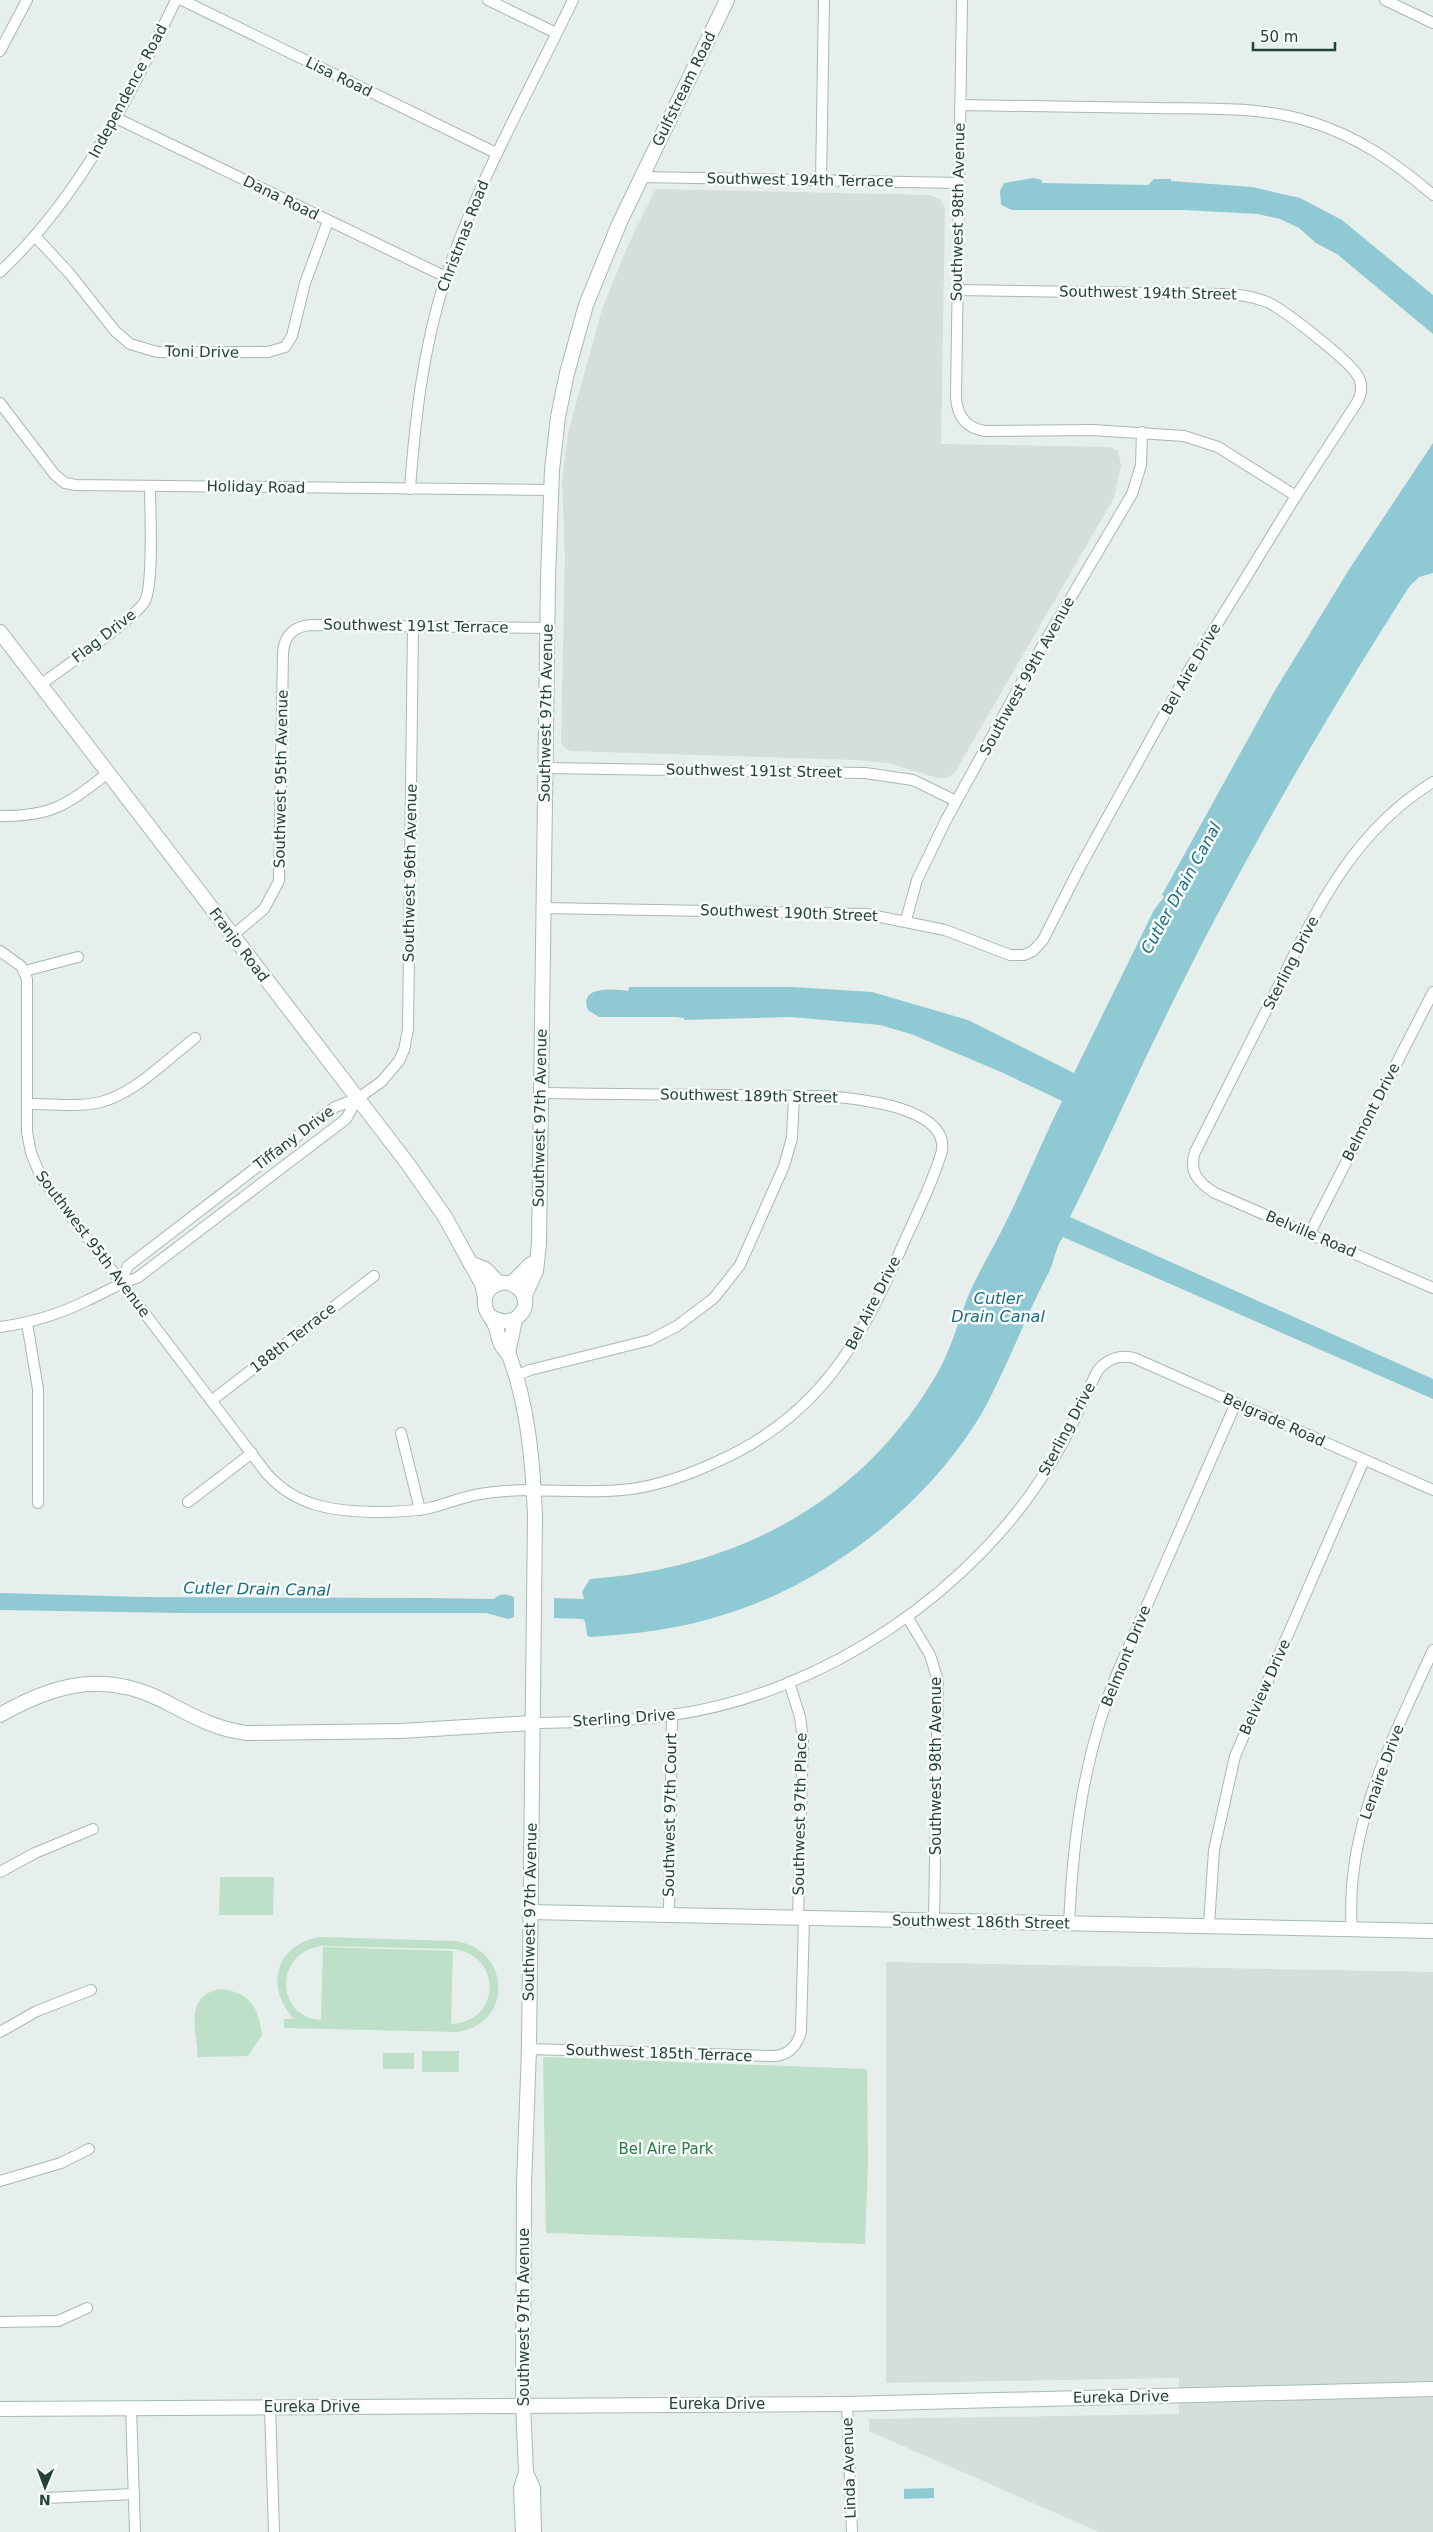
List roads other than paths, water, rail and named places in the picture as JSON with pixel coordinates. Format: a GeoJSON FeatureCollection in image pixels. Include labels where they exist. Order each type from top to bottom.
{"type":"FeatureCollection","features":[{"type":"Feature","properties":{"kind":"street"},"geometry":{"type":"LineString","coordinates":[[0,51],[26,0]]}},
{"type":"Feature","properties":{"kind":"street","name":"Independence Road"},"geometry":{"type":"LineString","coordinates":[[0,272],[35,236],[90,163],[116,118],[176,0]]}},
{"type":"Feature","properties":{"kind":"street","name":"Lisa Road"},"geometry":{"type":"LineString","coordinates":[[182,0],[496,153]]}},
{"type":"Feature","properties":{"kind":"street"},"geometry":{"type":"LineString","coordinates":[[488,0],[556,33]]}},
{"type":"Feature","properties":{"kind":"street","name":"Christmas Road"},"geometry":{"type":"LineString","coordinates":[[410,489],[421,380],[446,278],[470,211],[496,153],[573,0]]}},
{"type":"Feature","properties":{"kind":"street","name":"Gulfstream Road"},"geometry":{"type":"LineString","coordinates":[[641,177],[726,0]]}},
{"type":"Feature","properties":{"kind":"street"},"geometry":{"type":"LineString","coordinates":[[821,181],[824,0]]}},
{"type":"Feature","properties":{"kind":"street","name":"Southwest 98th Avenue"},"geometry":{"type":"LineString","coordinates":[[962,0],[956,397],[959,414],[973,428],[985,431],[1142,432]]}},
{"type":"Feature","properties":{"kind":"street"},"geometry":{"type":"LineString","coordinates":[[1384,0],[1433,23]]}},
{"type":"Feature","properties":{"kind":"street"},"geometry":{"type":"LineString","coordinates":[[960,105],[1229,109],[1287,116],[1324,126],[1367,146],[1393,163],[1433,195]]}},
{"type":"Feature","properties":{"kind":"street","name":"Dana Road"},"geometry":{"type":"LineString","coordinates":[[116,118],[446,278]]}},
{"type":"Feature","properties":{"kind":"street","name":"Southwest 194th Terrace"},"geometry":{"type":"LineString","coordinates":[[641,177],[959,183]]}},
{"type":"Feature","properties":{"kind":"street","name":"Southwest 97th Avenue"},"geometry":{"type":"LineString","coordinates":[[524,1297],[534,1276],[539,1244],[547,628],[551,490],[558,417],[576,338],[593,284],[641,177]]}},
{"type":"Feature","properties":{"kind":"street","name":"Toni Drive"},"geometry":{"type":"LineString","coordinates":[[35,236],[78,282],[115,331],[136,347],[163,352],[268,352],[285,347],[292,336],[306,278],[328,221]]}},
{"type":"Feature","properties":{"kind":"street","name":"Southwest 194th Street"},"geometry":{"type":"LineString","coordinates":[[958,290],[1250,296],[1273,305],[1290,316],[1353,369],[1359,378],[1361,387]]}},
{"type":"Feature","properties":{"kind":"street","name":"Bel Aire Drive"},"geometry":{"type":"LineString","coordinates":[[1027,954],[1043,940],[1189,670],[1296,496],[1356,404],[1361,387]]}},
{"type":"Feature","properties":{"kind":"street","name":"Holiday Road"},"geometry":{"type":"LineString","coordinates":[[0,404],[55,475],[65,483],[76,485],[551,490]]}},
{"type":"Feature","properties":{"kind":"street"},"geometry":{"type":"LineString","coordinates":[[1142,432],[1184,436],[1215,445],[1296,496]]}},
{"type":"Feature","properties":{"kind":"street","name":"Southwest 99th Avenue"},"geometry":{"type":"LineString","coordinates":[[906,920],[919,876],[956,801],[1030,667],[1132,494],[1141,465],[1142,432]]}},
{"type":"Feature","properties":{"kind":"street","name":"Flag Drive"},"geometry":{"type":"LineString","coordinates":[[40,684],[134,613],[144,603],[149,584],[150,486]]}},
{"type":"Feature","properties":{"kind":"street","name":"Southwest 191st Terrace"},"geometry":{"type":"LineString","coordinates":[[288,636],[293,630],[306,625],[547,628]]}},
{"type":"Feature","properties":{"kind":"street","name":"Southwest 96th Avenue"},"geometry":{"type":"LineString","coordinates":[[357,1099],[381,1082],[394,1068],[407,1040],[413,626]]}},
{"type":"Feature","properties":{"kind":"street","name":"Southwest 95th Avenue"},"geometry":{"type":"LineString","coordinates":[[232,936],[264,909],[279,881],[283,653],[288,636]]}},
{"type":"Feature","properties":{"kind":"street","name":"Franjo Road"},"geometry":{"type":"LineString","coordinates":[[2,639],[40,684],[429,1194],[482,1284],[485,1297]]}},
{"type":"Feature","properties":{"kind":"street","name":"Southwest 191st Street"},"geometry":{"type":"LineString","coordinates":[[546,768],[865,773],[913,780],[956,801]]}},
{"type":"Feature","properties":{"kind":"street"},"geometry":{"type":"LineString","coordinates":[[0,816],[35,815],[53,810],[72,800],[108,773]]}},
{"type":"Feature","properties":{"kind":"street","name":"Sterling Drive"},"geometry":{"type":"LineString","coordinates":[[1194,1173],[1195,1152],[1293,956],[1336,878],[1359,845],[1377,826],[1402,803],[1433,782]]}},
{"type":"Feature","properties":{"kind":"street","name":"Southwest 190th Street"},"geometry":{"type":"LineString","coordinates":[[544,908],[840,912],[906,920],[958,934],[1010,955],[1027,954]]}},
{"type":"Feature","properties":{"kind":"street"},"geometry":{"type":"LineString","coordinates":[[0,951],[14,959],[25,971],[78,957]]}},
{"type":"Feature","properties":{"kind":"street","name":"Southwest 95th Avenue"},"geometry":{"type":"LineString","coordinates":[[25,971],[28,994],[28,1143],[37,1170],[55,1197],[280,1487],[299,1499],[322,1508],[378,1512],[420,1510]]}},
{"type":"Feature","properties":{"kind":"street","name":"Belmont Drive"},"geometry":{"type":"LineString","coordinates":[[1310,1233],[1433,992]]}},
{"type":"Feature","properties":{"kind":"street"},"geometry":{"type":"LineString","coordinates":[[27,1104],[86,1104],[107,1100],[136,1084],[195,1038]]}},
{"type":"Feature","properties":{"kind":"street","name":"Southwest 189th Street"},"geometry":{"type":"LineString","coordinates":[[540,1093],[794,1096],[856,1099],[902,1110],[930,1124],[939,1133],[942,1143]]}},
{"type":"Feature","properties":{"kind":"street"},"geometry":{"type":"LineString","coordinates":[[515,1376],[530,1370],[650,1340],[677,1326],[714,1298],[740,1265],[784,1166],[793,1132],[794,1096]]}},
{"type":"Feature","properties":{"kind":"street","name":"Tiffany Drive"},"geometry":{"type":"LineString","coordinates":[[120,1282],[128,1266],[335,1107],[357,1099]]}},
{"type":"Feature","properties":{"kind":"street","name":"Tiffany Drive"},"geometry":{"type":"LineString","coordinates":[[0,1327],[27,1323],[78,1305],[120,1282],[137,1278],[346,1120],[357,1099]]}},
{"type":"Feature","properties":{"kind":"street","name":"Bel Aire Drive"},"geometry":{"type":"LineString","coordinates":[[420,1510],[485,1493],[618,1491],[657,1484],[727,1458],[785,1422],[835,1371],[866,1325],[934,1173],[942,1152],[942,1143]]}},
{"type":"Feature","properties":{"kind":"street","name":"Belville Road"},"geometry":{"type":"LineString","coordinates":[[1194,1173],[1215,1193],[1433,1288]]}},
{"type":"Feature","properties":{"kind":"street","name":"Franjo Road"},"geometry":{"type":"LineString","coordinates":[[470,1263],[484,1269],[505,1283]]}},
{"type":"Feature","properties":{"kind":"street"},"geometry":{"type":"LineString","coordinates":[[505,1283],[522,1291],[524,1310],[515,1320],[502,1322],[490,1316],[484,1304],[485,1297],[492,1286],[505,1283],[531,1264],[535,1264]]}},
{"type":"Feature","properties":{"kind":"street","name":"188th Terrace"},"geometry":{"type":"LineString","coordinates":[[212,1401],[374,1276]]}},
{"type":"Feature","properties":{"kind":"street","name":"Southwest 97th Avenue"},"geometry":{"type":"LineString","coordinates":[[490,1316],[502,1346],[508,1353],[515,1376],[528,1435],[534,1491],[529,2049],[524,2185],[523,2404],[526,2473],[521,2488],[523,2532]]}},
{"type":"Feature","properties":{"kind":"street","name":"Southwest 97th Avenue"},"geometry":{"type":"LineString","coordinates":[[508,1353],[515,1320]]}},
{"type":"Feature","properties":{"kind":"street"},"geometry":{"type":"LineString","coordinates":[[27,1323],[38,1389],[38,1503]]}},
{"type":"Feature","properties":{"kind":"street","name":"Sterling Drive"},"geometry":{"type":"LineString","coordinates":[[0,1715],[48,1692],[74,1685],[98,1683],[143,1692],[203,1722],[226,1730],[247,1732],[384,1732],[610,1720],[672,1715],[730,1702],[789,1682],[844,1656],[908,1618],[978,1555],[1021,1506],[1054,1458],[1098,1370],[1113,1358]]}},
{"type":"Feature","properties":{"kind":"street","name":"Belgrade Road"},"geometry":{"type":"LineString","coordinates":[[1113,1358],[1134,1358],[1433,1490]]}},
{"type":"Feature","properties":{"kind":"street","name":"Belmont Drive"},"geometry":{"type":"LineString","coordinates":[[1069,1924],[1077,1818],[1088,1762],[1104,1708],[1118,1671],[1236,1403]]}},
{"type":"Feature","properties":{"kind":"street"},"geometry":{"type":"LineString","coordinates":[[401,1433],[420,1510]]}},
{"type":"Feature","properties":{"kind":"street"},"geometry":{"type":"LineString","coordinates":[[188,1502],[252,1453]]}},
{"type":"Feature","properties":{"kind":"street","name":"Belview Drive"},"geometry":{"type":"LineString","coordinates":[[1209,1925],[1214,1850],[1235,1756],[1364,1460]]}},
{"type":"Feature","properties":{"kind":"street","name":"Southwest 98th Avenue"},"geometry":{"type":"LineString","coordinates":[[908,1618],[930,1655],[938,1681],[934,1922]]}},
{"type":"Feature","properties":{"kind":"street","name":"Lenaire Drive"},"geometry":{"type":"LineString","coordinates":[[1352,1930],[1350,1911],[1353,1870],[1364,1818],[1377,1778],[1433,1650]]}},
{"type":"Feature","properties":{"kind":"street","name":"Southwest 97th Place"},"geometry":{"type":"LineString","coordinates":[[788,2052],[796,2044],[801,2031],[803,1740],[800,1717],[789,1682]]}},
{"type":"Feature","properties":{"kind":"street","name":"Southwest 97th Court"},"geometry":{"type":"LineString","coordinates":[[669,1915],[672,1715]]}},
{"type":"Feature","properties":{"kind":"street"},"geometry":{"type":"LineString","coordinates":[[0,1872],[35,1853],[61,1844],[93,1829]]}},
{"type":"Feature","properties":{"kind":"street","name":"Southwest 186th Street"},"geometry":{"type":"LineString","coordinates":[[530,1912],[1433,1931]]}},
{"type":"Feature","properties":{"kind":"street"},"geometry":{"type":"LineString","coordinates":[[0,2032],[30,2014],[91,1990]]}},
{"type":"Feature","properties":{"kind":"street","name":"Southwest 185th Terrace"},"geometry":{"type":"LineString","coordinates":[[529,2049],[777,2056],[788,2052]]}},
{"type":"Feature","properties":{"kind":"street"},"geometry":{"type":"LineString","coordinates":[[0,2181],[61,2163],[89,2149]]}},
{"type":"Feature","properties":{"kind":"street"},"geometry":{"type":"LineString","coordinates":[[0,2322],[58,2321],[87,2308]]}},
{"type":"Feature","properties":{"kind":"street","name":"Eureka Drive"},"geometry":{"type":"LineString","coordinates":[[0,2409],[523,2404],[847,2404],[1433,2389]]}},
{"type":"Feature","properties":{"kind":"street","name":"Linda Avenue"},"geometry":{"type":"LineString","coordinates":[[847,2404],[852,2532]]}},
{"type":"Feature","properties":{"kind":"street"},"geometry":{"type":"LineString","coordinates":[[131,2407],[136,2532]]}},
{"type":"Feature","properties":{"kind":"street"},"geometry":{"type":"LineString","coordinates":[[270,2407],[274,2532]]}},
{"type":"Feature","properties":{"kind":"street","name":"Southwest 97th Avenue"},"geometry":{"type":"LineString","coordinates":[[526,2473],[533,2488],[534,2532]]}},
{"type":"Feature","properties":{"kind":"street"},"geometry":{"type":"LineString","coordinates":[[46,2498],[134,2494]]}},
{"type":"Feature","properties":{"kind":"water"},"geometry":{"type":"Polygon","coordinates":[[[1033,178],[1042,180],[1042,183],[1148,185],[1154,179],[1171,179],[1171,181],[1252,187],[1300,198],[1342,220],[1433,295],[1433,334],[1337,254],[1316,243],[1299,228],[1280,219],[1258,214],[1184,210],[1012,210],[1001,205],[1000,191],[1004,183],[1033,178]]]}},
{"type":"Feature","properties":{"kind":"water","name":"Cutler Drain Canal"},"geometry":{"type":"Polygon","coordinates":[[[1433,443],[1433,573],[1419,577],[1409,587],[1310,748],[1248,858],[1189,970],[1070,1217],[1433,1379],[1433,1399],[1063,1237],[1049,1272],[996,1386],[966,1438],[940,1472],[909,1504],[876,1533],[840,1559],[802,1582],[763,1601],[707,1620],[657,1630],[590,1637],[587,1635],[583,1619],[554,1618],[554,1598],[584,1599],[582,1592],[590,1579],[642,1573],[692,1561],[740,1545],[786,1523],[828,1496],[867,1464],[902,1426],[938,1372],[948,1352],[971,1289],[1013,1207],[1062,1101],[1001,1072],[911,1034],[880,1025],[791,1017],[684,1020],[684,1018],[675,1017],[599,1017],[588,1010],[586,1002],[588,996],[599,990],[628,991],[629,987],[793,987],[872,992],[968,1020],[1074,1073],[1154,910],[1164,897],[1162,895],[1274,692],[1350,568],[1433,443]]]}},
{"type":"Feature","properties":{"kind":"water","name":"Cutler Drain Canal"},"geometry":{"type":"Polygon","coordinates":[[[0,1593],[143,1597],[494,1599],[501,1595],[506,1595],[514,1597],[514,1617],[508,1619],[486,1613],[181,1613],[0,1610],[0,1593]]]}},
{"type":"Feature","properties":{"kind":"water"},"geometry":{"type":"Polygon","coordinates":[[[934,2488],[934,2498],[904,2499],[904,2489],[934,2488]]]}},
{"type":"Feature","properties":{"kind":"park label","name":"Bel Aire Park"},"geometry":{"type":"Point","coordinates":[666,2149]}}]}
